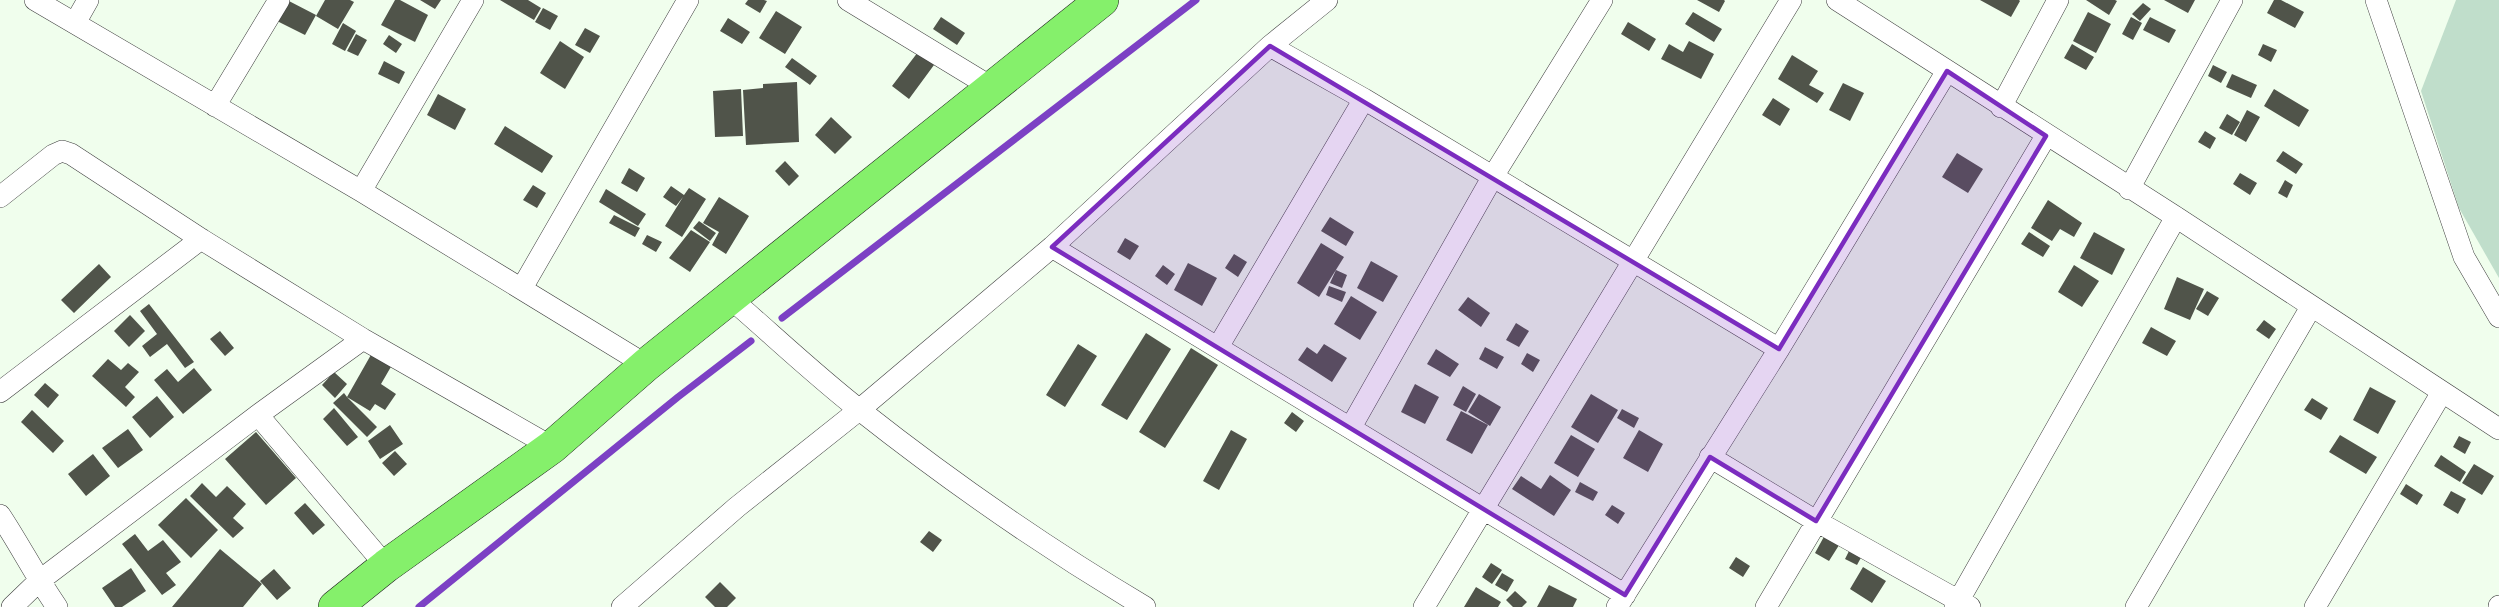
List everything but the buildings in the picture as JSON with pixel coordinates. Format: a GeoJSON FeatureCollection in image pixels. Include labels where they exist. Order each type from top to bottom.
{"type":"FeatureCollection","features":[{"type":"Feature","properties":{"kind":"main road"},"geometry":{"type":"LineString","coordinates":[[335,607],[386,566],[552,447],[646,365],[1102,0]]}},
{"type":"Feature","properties":{"kind":"street"},"geometry":{"type":"LineString","coordinates":[[35,0],[362,191],[646,365]]}},
{"type":"Feature","properties":{"kind":"street"},"geometry":{"type":"LineString","coordinates":[[75,22],[88,0]]}},
{"type":"Feature","properties":{"kind":"street"},"geometry":{"type":"LineString","coordinates":[[215,106],[279,0]]}},
{"type":"Feature","properties":{"kind":"street"},"geometry":{"type":"LineString","coordinates":[[362,191],[473,0]]}},
{"type":"Feature","properties":{"kind":"street"},"geometry":{"type":"LineString","coordinates":[[522,288],[688,0]]}},
{"type":"Feature","properties":{"kind":"street"},"geometry":{"type":"LineString","coordinates":[[848,0],[991,87]]}},
{"type":"Feature","properties":{"kind":"street"},"geometry":{"type":"LineString","coordinates":[[622,607],[737,507],[859,410],[1052,247],[1270,46],[1327,0]]}},
{"type":"Feature","properties":{"kind":"street"},"geometry":{"type":"LineString","coordinates":[[1351,427],[1492,178],[1602,0]]}},
{"type":"Feature","properties":{"kind":"street"},"geometry":{"type":"LineString","coordinates":[[1424,607],[1791,0]]}},
{"type":"Feature","properties":{"kind":"street"},"geometry":{"type":"LineString","coordinates":[[2001,107],[2058,0]]}},
{"type":"Feature","properties":{"kind":"street"},"geometry":{"type":"LineString","coordinates":[[2129,189],[2232,0]]}},
{"type":"Feature","properties":{"kind":"street"},"geometry":{"type":"LineString","coordinates":[[2376,0],[2464,257],[2499,317]]}},
{"type":"Feature","properties":{"kind":"street"},"geometry":{"type":"LineString","coordinates":[[1845,2],[2001,107],[2176,218],[2499,429]]}},
{"type":"Feature","properties":{"kind":"street"},"geometry":{"type":"LineString","coordinates":[[1270,46],[1364,99],[1779,349]]}},
{"type":"Feature","properties":{"kind":"street"},"geometry":{"type":"LineString","coordinates":[[1052,247],[1483,509],[1621,601],[1779,349],[1947,71]]}},
{"type":"Feature","properties":{"kind":"street"},"geometry":{"type":"LineString","coordinates":[[1218,347],[1364,99]]}},
{"type":"Feature","properties":{"kind":"street"},"geometry":{"type":"LineString","coordinates":[[1766,607],[2046,136]]}},
{"type":"Feature","properties":{"kind":"street"},"geometry":{"type":"LineString","coordinates":[[0,196],[53,155],[62,151],[71,154],[201,239],[363,339],[552,447]]}},
{"type":"Feature","properties":{"kind":"street"},"geometry":{"type":"LineString","coordinates":[[1710,457],[1962,605],[2176,218]]}},
{"type":"Feature","properties":{"kind":"street"},"geometry":{"type":"LineString","coordinates":[[0,392],[201,239]]}},
{"type":"Feature","properties":{"kind":"street"},"geometry":{"type":"LineString","coordinates":[[730,298],[859,410],[952,481],[1099,580],[1145,607]]}},
{"type":"Feature","properties":{"kind":"street"},"geometry":{"type":"LineString","coordinates":[[2136,607],[2311,307]]}},
{"type":"Feature","properties":{"kind":"street"},"geometry":{"type":"LineString","coordinates":[[12,607],[39,581],[258,415],[363,339]]}},
{"type":"Feature","properties":{"kind":"street"},"geometry":{"type":"LineString","coordinates":[[2315,607],[2442,392]]}},
{"type":"Feature","properties":{"kind":"street"},"geometry":{"type":"LineString","coordinates":[[258,415],[386,566]]}},
{"type":"Feature","properties":{"kind":"street"},"geometry":{"type":"LineString","coordinates":[[0,515],[57,607]]}},
{"type":"Feature","properties":{"kind":"highlighted area"},"geometry":{"type":"Polygon","coordinates":[[[1270,46],[1779,349],[1947,71],[2046,136],[1816,521],[1710,457],[1625,595],[1052,247],[1270,46]]]}},
{"type":"Feature","properties":{"kind":"green space"},"geometry":{"type":"Polygon","coordinates":[[[2456,0],[2499,0],[2499,278],[2459,208],[2421,91],[2456,0]]]}},
{"type":"Feature","properties":{"kind":"waterway"},"geometry":{"type":"LineString","coordinates":[[782,318],[1196,0]]}},
{"type":"Feature","properties":{"kind":"waterway"},"geometry":{"type":"LineString","coordinates":[[419,607],[678,397],[751,341]]}}]}
